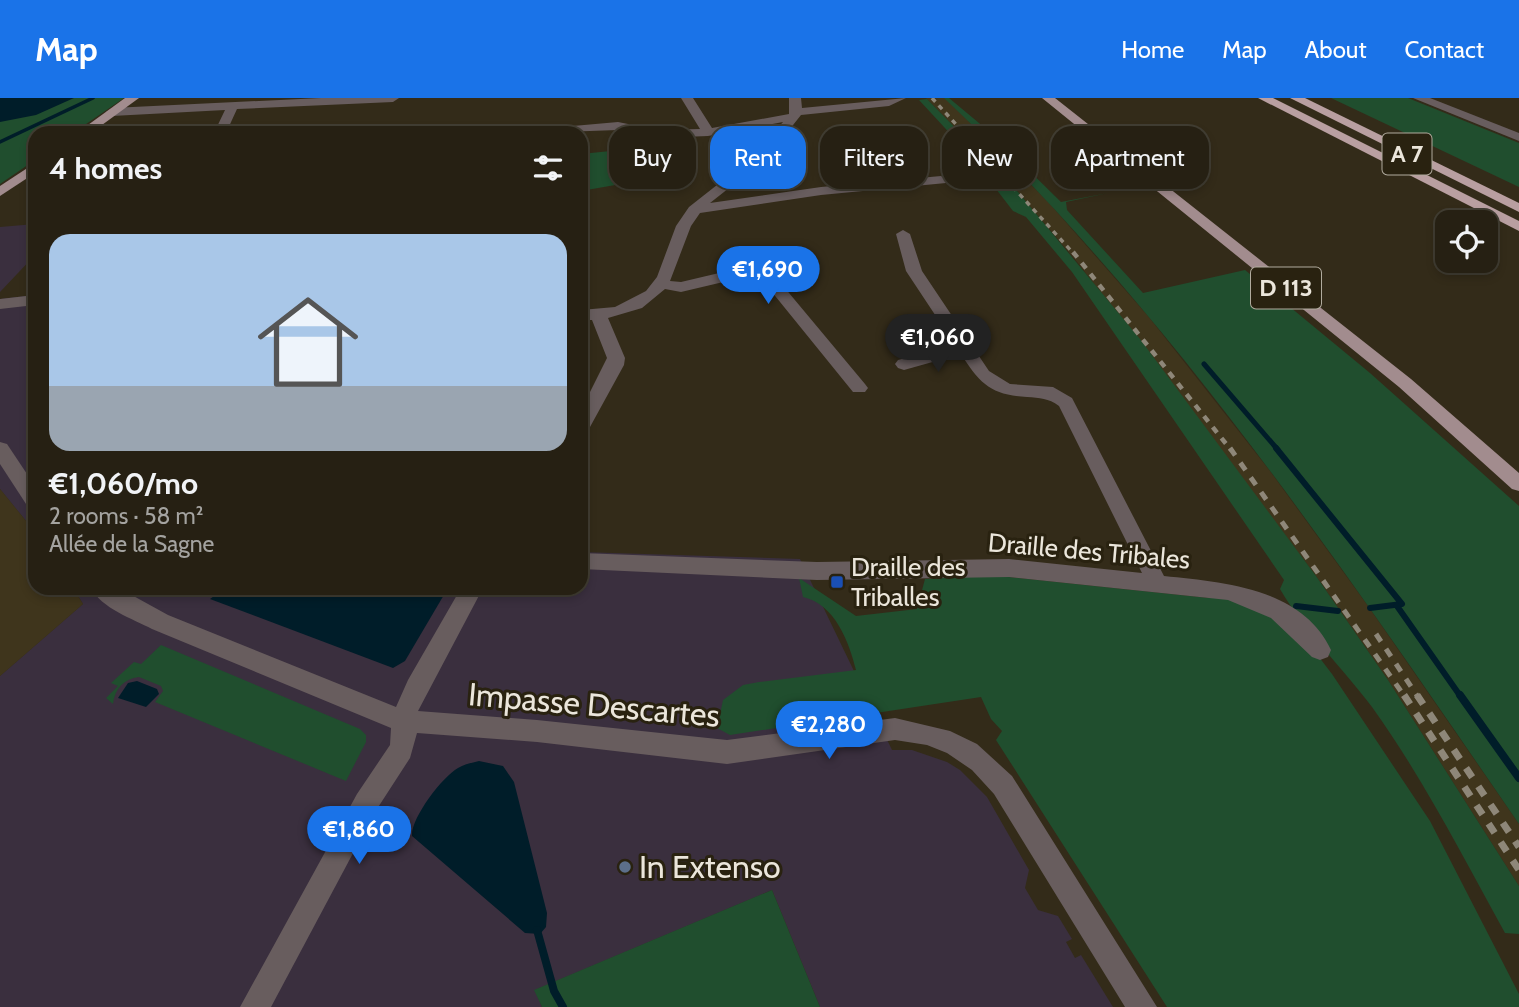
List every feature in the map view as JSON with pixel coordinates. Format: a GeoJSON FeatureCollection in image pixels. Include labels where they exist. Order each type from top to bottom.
{"type":"FeatureCollection","features":[{"type":"Feature","properties":{"kind":"highway","name":"A 7"},"geometry":{"type":"LineString","coordinates":[[1264,98],[1519,227]]}},
{"type":"Feature","properties":{"kind":"highway","name":"A 7"},"geometry":{"type":"LineString","coordinates":[[1296,98],[1519,208]]}},
{"type":"Feature","properties":{"kind":"highway"},"geometry":{"type":"LineString","coordinates":[[1374,155],[1519,237]]}},
{"type":"Feature","properties":{"kind":"main road"},"geometry":{"type":"LineString","coordinates":[[93,126],[133,98]]}},
{"type":"Feature","properties":{"kind":"main road","name":"D 113"},"geometry":{"type":"LineString","coordinates":[[1048,98],[1405,383],[1519,484]]}},
{"type":"Feature","properties":{"kind":"main road"},"geometry":{"type":"LineString","coordinates":[[0,192],[28,172]]}},
{"type":"Feature","properties":{"kind":"street"},"geometry":{"type":"LineString","coordinates":[[161,110],[176,98]]}},
{"type":"Feature","properties":{"kind":"street"},"geometry":{"type":"LineString","coordinates":[[112,112],[232,107],[286,101],[393,98]]}},
{"type":"Feature","properties":{"kind":"street"},"geometry":{"type":"LineString","coordinates":[[687,98],[708,132]]}},
{"type":"Feature","properties":{"kind":"street"},"geometry":{"type":"LineString","coordinates":[[588,129],[618,126],[658,134],[708,132],[795,109],[900,98]]}},
{"type":"Feature","properties":{"kind":"street"},"geometry":{"type":"LineString","coordinates":[[1419,98],[1519,137]]}},
{"type":"Feature","properties":{"kind":"street"},"geometry":{"type":"LineString","coordinates":[[223,126],[232,107]]}},
{"type":"Feature","properties":{"kind":"street"},"geometry":{"type":"LineString","coordinates":[[588,414],[615,365],[616,358],[589,315],[634,306],[653,293],[660,284],[686,220],[694,210],[756,162],[795,109]]}},
{"type":"Feature","properties":{"kind":"street"},"geometry":{"type":"LineString","coordinates":[[694,210],[821,191],[941,180]]}},
{"type":"Feature","properties":{"kind":"street"},"geometry":{"type":"LineString","coordinates":[[903,234],[914,271],[963,348],[983,374],[998,387],[1016,392],[1053,393],[1066,402],[1158,584]]}},
{"type":"Feature","properties":{"kind":"street"},"geometry":{"type":"LineString","coordinates":[[660,284],[681,287],[753,270],[764,272],[859,388]]}},
{"type":"Feature","properties":{"kind":"street"},"geometry":{"type":"LineString","coordinates":[[0,304],[28,301]]}},
{"type":"Feature","properties":{"kind":"street"},"geometry":{"type":"LineString","coordinates":[[904,364],[963,348]]}},
{"type":"Feature","properties":{"kind":"street"},"geometry":{"type":"LineString","coordinates":[[0,449],[28,491]]}},
{"type":"Feature","properties":{"kind":"street","name":"Draille des Tribales"},"geometry":{"type":"LineString","coordinates":[[588,561],[817,571],[1009,568],[1228,591],[1264,602],[1294,621],[1320,650]]}},
{"type":"Feature","properties":{"kind":"street"},"geometry":{"type":"LineString","coordinates":[[112,595],[160,622],[402,721]]}},
{"type":"Feature","properties":{"kind":"street"},"geometry":{"type":"LineString","coordinates":[[255,1007],[366,803],[401,750],[405,735],[402,721],[416,687],[468,595]]}},
{"type":"Feature","properties":{"kind":"street","name":"Impasse Descartes"},"geometry":{"type":"LineString","coordinates":[[402,721],[537,731],[706,751],[747,750],[895,729],[913,730],[949,740],[980,760],[1003,785],[1142,1007]]}},
{"type":"Feature","properties":{"kind":"shaded area"},"geometry":{"type":"Polygon","coordinates":[[[926,98],[946,98],[973,126],[953,126],[926,98]]]}},
{"type":"Feature","properties":{"kind":"shaded area"},"geometry":{"type":"Polygon","coordinates":[[[1015,189],[1035,189],[1148,316],[1270,471],[1368,606],[1519,824],[1519,886],[1388,680],[1316,576],[1078,263],[1015,189]]]}},
{"type":"Feature","properties":{"kind":"shaded area"},"geometry":{"type":"Polygon","coordinates":[[[28,225],[28,262],[0,292],[0,227],[28,225]]]}},
{"type":"Feature","properties":{"kind":"shaded area"},"geometry":{"type":"Polygon","coordinates":[[[28,296],[28,523],[0,489],[0,299],[28,296]]]}},
{"type":"Feature","properties":{"kind":"shaded area"},"geometry":{"type":"Polygon","coordinates":[[[0,489],[28,523],[28,595],[77,595],[83,604],[0,676],[0,489]]]}},
{"type":"Feature","properties":{"kind":"shaded area"},"geometry":{"type":"Polygon","coordinates":[[[588,552],[800,559],[892,750],[912,750],[947,762],[960,770],[987,797],[1029,870],[1025,888],[1038,910],[1058,916],[1072,939],[1066,942],[1075,958],[1081,955],[1113,1007],[820,1007],[772,890],[535,990],[542,1007],[0,1007],[0,676],[83,604],[77,595],[588,595],[588,552]]]}},
{"type":"Feature","properties":{"kind":"green space"},"geometry":{"type":"Polygon","coordinates":[[[0,98],[124,98],[83,126],[28,126],[28,165],[0,184],[0,98]]]}},
{"type":"Feature","properties":{"kind":"green space"},"geometry":{"type":"Polygon","coordinates":[[[944,98],[949,98],[983,126],[972,126],[944,98]]]}},
{"type":"Feature","properties":{"kind":"green space"},"geometry":{"type":"Polygon","coordinates":[[[1331,98],[1408,98],[1519,143],[1519,187],[1331,98]]]}},
{"type":"Feature","properties":{"kind":"green space"},"geometry":{"type":"Polygon","coordinates":[[[927,99],[953,126],[943,126],[919,100],[927,99]]]}},
{"type":"Feature","properties":{"kind":"green space"},"geometry":{"type":"Polygon","coordinates":[[[609,151],[609,186],[588,190],[588,153],[609,151]]]}},
{"type":"Feature","properties":{"kind":"green space"},"geometry":{"type":"Polygon","coordinates":[[[1037,178],[1061,202],[1108,193],[1066,202],[1067,210],[1143,293],[1245,270],[1370,373],[1519,506],[1519,824],[1320,539],[1179,354],[1105,265],[1034,189],[1037,189],[1037,178]]]}},
{"type":"Feature","properties":{"kind":"green space"},"geometry":{"type":"Polygon","coordinates":[[[996,189],[1015,189],[1018,192],[1140,339],[1316,576],[1388,680],[1519,886],[1519,934],[1505,933],[1442,818],[1391,734],[1290,605],[1280,589],[1284,580],[1072,272],[1026,217],[1013,211],[996,189]]]}},
{"type":"Feature","properties":{"kind":"green space"},"geometry":{"type":"Polygon","coordinates":[[[990,575],[1209,598],[1216,595],[1264,607],[1309,644],[1430,821],[1519,994],[1519,1007],[1167,1007],[996,740],[1002,731],[991,719],[981,697],[730,735],[717,728],[723,700],[743,685],[856,670],[839,626],[824,607],[803,597],[799,578],[856,616],[917,609],[925,579],[990,575]]]}},
{"type":"Feature","properties":{"kind":"green space"},"geometry":{"type":"Polygon","coordinates":[[[161,645],[360,729],[366,735],[366,742],[346,781],[155,702],[163,691],[161,686],[139,677],[121,685],[113,704],[106,698],[118,686],[111,683],[134,662],[141,664],[161,645]]]}},
{"type":"Feature","properties":{"kind":"green space"},"geometry":{"type":"Polygon","coordinates":[[[772,890],[820,1007],[542,1007],[534,990],[772,890]]]}},
{"type":"Feature","properties":{"kind":"water"},"geometry":{"type":"Polygon","coordinates":[[[0,98],[74,98],[36,115],[0,122],[0,98]]]}},
{"type":"Feature","properties":{"kind":"water"},"geometry":{"type":"Polygon","coordinates":[[[216,595],[444,595],[405,661],[393,668],[210,599],[216,595]]]}},
{"type":"Feature","properties":{"kind":"water"},"geometry":{"type":"Polygon","coordinates":[[[137,681],[157,689],[159,694],[146,707],[118,698],[128,683],[137,681]]]}},
{"type":"Feature","properties":{"kind":"water"},"geometry":{"type":"Polygon","coordinates":[[[479,761],[503,766],[514,782],[547,913],[546,927],[540,934],[525,933],[412,836],[422,809],[444,780],[460,767],[479,761]]]}},
{"type":"Feature","properties":{"kind":"waterway"},"geometry":{"type":"LineString","coordinates":[[34,126],[93,98]]}},
{"type":"Feature","properties":{"kind":"waterway"},"geometry":{"type":"LineString","coordinates":[[0,142],[28,129]]}},
{"type":"Feature","properties":{"kind":"waterway"},"geometry":{"type":"LineString","coordinates":[[1204,364],[1278,450]]}},
{"type":"Feature","properties":{"kind":"waterway"},"geometry":{"type":"LineString","coordinates":[[1276,448],[1402,604],[1370,608]]}},
{"type":"Feature","properties":{"kind":"waterway"},"geometry":{"type":"LineString","coordinates":[[1296,606],[1338,611]]}},
{"type":"Feature","properties":{"kind":"waterway"},"geometry":{"type":"LineString","coordinates":[[1397,606],[1461,697]]}},
{"type":"Feature","properties":{"kind":"waterway"},"geometry":{"type":"LineString","coordinates":[[1460,695],[1519,778]]}},
{"type":"Feature","properties":{"kind":"waterway"},"geometry":{"type":"LineString","coordinates":[[537,930],[554,991],[563,1007]]}},
{"type":"Feature","properties":{"kind":"railway"},"geometry":{"type":"LineString","coordinates":[[932,98],[1074,254]]}},
{"type":"Feature","properties":{"kind":"railway"},"geometry":{"type":"LineString","coordinates":[[1073,252],[1231,450]]}},
{"type":"Feature","properties":{"kind":"railway"},"geometry":{"type":"LineString","coordinates":[[1230,448],[1405,697]]}},
{"type":"Feature","properties":{"kind":"railway"},"geometry":{"type":"LineString","coordinates":[[1376,634],[1418,697]]}},
{"type":"Feature","properties":{"kind":"railway"},"geometry":{"type":"LineString","coordinates":[[1404,695],[1519,870]]}},
{"type":"Feature","properties":{"kind":"railway"},"geometry":{"type":"LineString","coordinates":[[1417,695],[1519,847]]}},
{"type":"Feature","properties":{"kind":"place","name":"Draille des Triballes"},"geometry":{"type":"Point","coordinates":[837,582]}},
{"type":"Feature","properties":{"kind":"place","name":"In Extenso"},"geometry":{"type":"Point","coordinates":[625,867]}}]}
